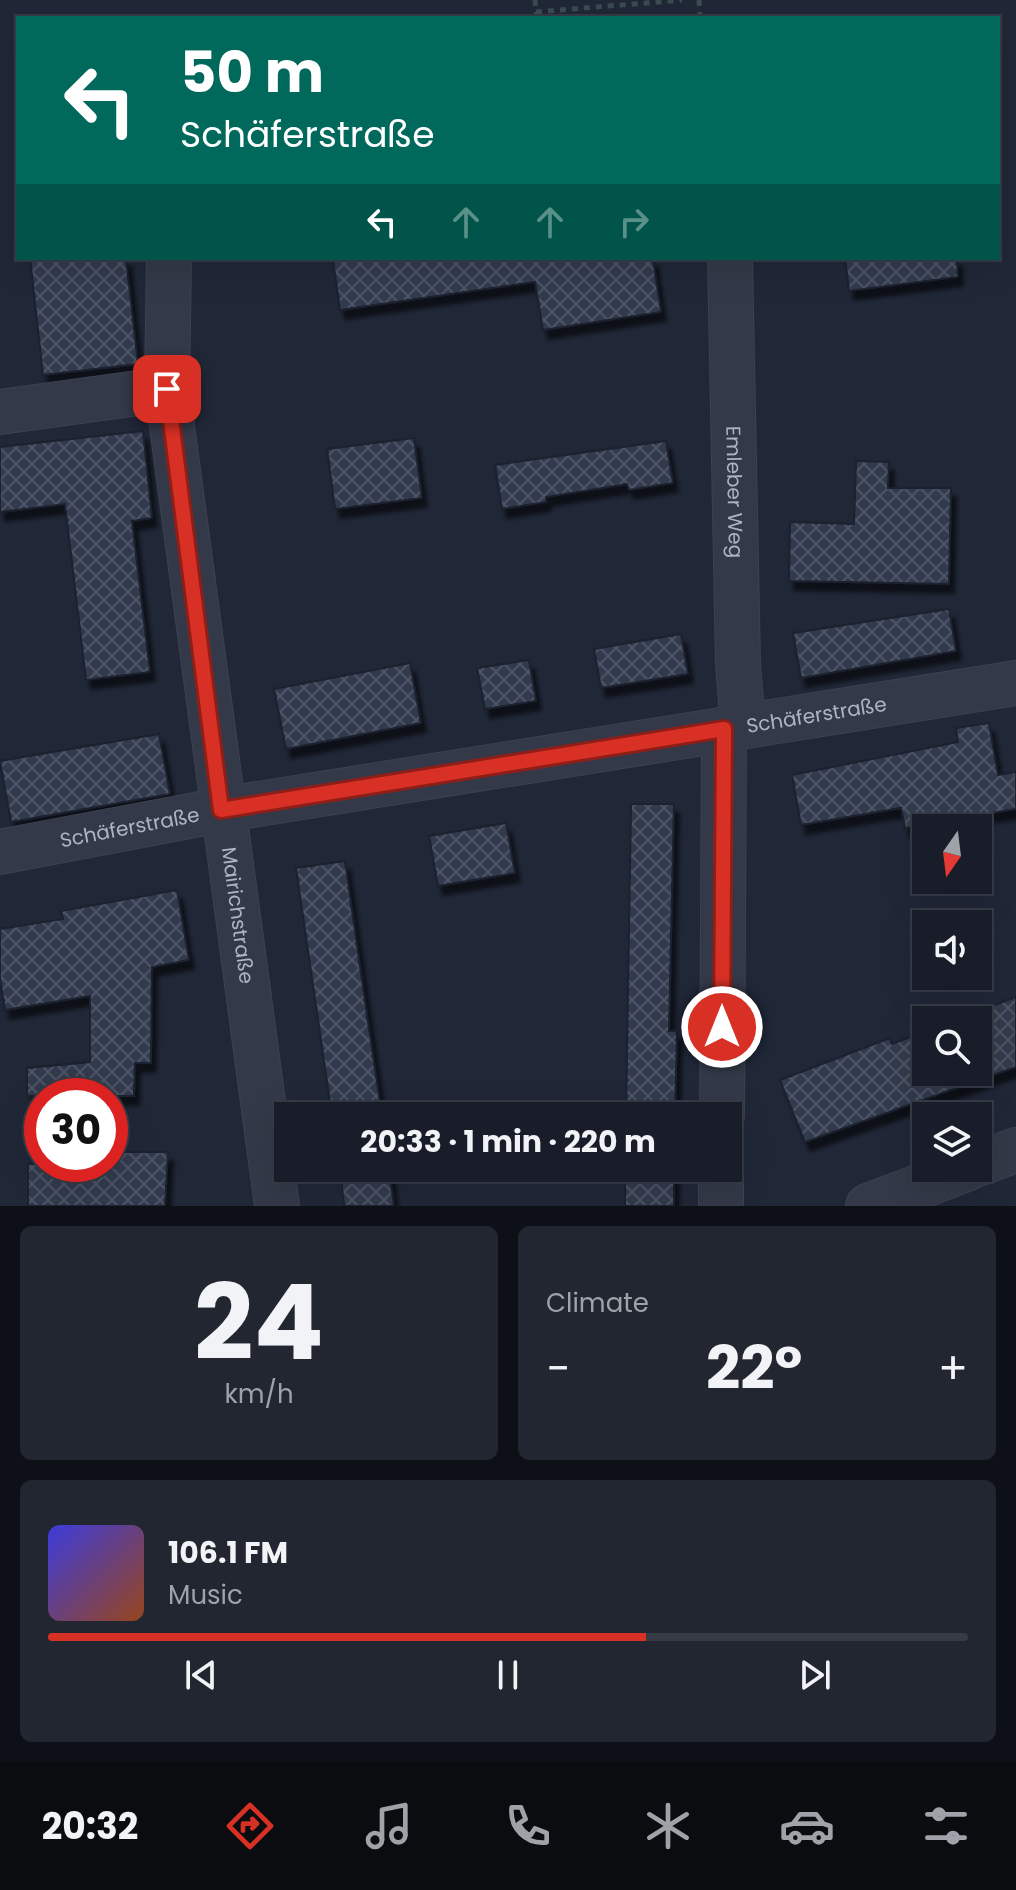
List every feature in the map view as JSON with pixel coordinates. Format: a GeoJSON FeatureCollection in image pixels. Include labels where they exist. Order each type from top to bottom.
{"type":"FeatureCollection","features":[{"type":"Feature","properties":{"kind":"street","name":"Mairichstraße"},"geometry":{"type":"LineString","coordinates":[[169,260],[167,389],[221,810],[277,1206]]}},
{"type":"Feature","properties":{"kind":"street","name":"Emleber Weg"},"geometry":{"type":"LineString","coordinates":[[722,1102],[733,728],[738,664],[730,260]]}},
{"type":"Feature","properties":{"kind":"street"},"geometry":{"type":"LineString","coordinates":[[0,412],[167,389]]}},
{"type":"Feature","properties":{"kind":"street","name":"Schäferstraße"},"geometry":{"type":"LineString","coordinates":[[0,852],[221,810],[1016,683]]}},
{"type":"Feature","properties":{"kind":"street"},"geometry":{"type":"LineString","coordinates":[[992,1159],[1016,1150]]}},
{"type":"Feature","properties":{"kind":"street"},"geometry":{"type":"LineString","coordinates":[[721,1182],[721,1206]]}},
{"type":"Feature","properties":{"kind":"street"},"geometry":{"type":"LineString","coordinates":[[868,1206],[932,1182]]}},
{"type":"Feature","properties":{"kind":"path"},"geometry":{"type":"LineString","coordinates":[[535,0],[536,12],[682,0]]}},
{"type":"Feature","properties":{"kind":"building"},"geometry":{"type":"Polygon","coordinates":[[[30,260],[126,260],[138,364],[43,375],[30,260]]]}},
{"type":"Feature","properties":{"kind":"building"},"geometry":{"type":"Polygon","coordinates":[[[653,260],[661,312],[543,330],[535,282],[340,310],[333,261],[653,260]]]}},
{"type":"Feature","properties":{"kind":"building"},"geometry":{"type":"Polygon","coordinates":[[[845,260],[957,260],[958,277],[849,291],[845,260]]]}},
{"type":"Feature","properties":{"kind":"building"},"geometry":{"type":"Polygon","coordinates":[[[143,431],[152,518],[132,521],[150,672],[86,680],[65,504],[0,512],[0,447],[143,431]]]}},
{"type":"Feature","properties":{"kind":"building"},"geometry":{"type":"Polygon","coordinates":[[[414,438],[422,498],[335,509],[327,449],[414,438]]]}},
{"type":"Feature","properties":{"kind":"building"},"geometry":{"type":"Polygon","coordinates":[[[666,441],[673,483],[629,490],[627,484],[546,497],[546,502],[502,509],[495,465],[666,441]]]}},
{"type":"Feature","properties":{"kind":"building"},"geometry":{"type":"Polygon","coordinates":[[[856,461],[889,462],[888,488],[951,488],[949,584],[789,581],[790,522],[854,524],[856,461]]]}},
{"type":"Feature","properties":{"kind":"building"},"geometry":{"type":"Polygon","coordinates":[[[949,609],[956,651],[801,678],[793,633],[949,609]]]}},
{"type":"Feature","properties":{"kind":"building"},"geometry":{"type":"Polygon","coordinates":[[[681,634],[688,674],[601,688],[594,649],[681,634]]]}},
{"type":"Feature","properties":{"kind":"building"},"geometry":{"type":"Polygon","coordinates":[[[529,660],[536,701],[485,709],[477,668],[529,660]]]}},
{"type":"Feature","properties":{"kind":"building"},"geometry":{"type":"Polygon","coordinates":[[[410,663],[421,723],[286,749],[274,689],[410,663]]]}},
{"type":"Feature","properties":{"kind":"building"},"geometry":{"type":"Polygon","coordinates":[[[989,723],[998,775],[1016,772],[1016,809],[987,814],[912,814],[912,827],[905,828],[901,808],[801,825],[792,775],[958,742],[956,728],[989,723]]]}},
{"type":"Feature","properties":{"kind":"building"},"geometry":{"type":"Polygon","coordinates":[[[159,734],[170,794],[11,822],[0,761],[159,734]]]}},
{"type":"Feature","properties":{"kind":"building"},"geometry":{"type":"Polygon","coordinates":[[[631,804],[674,804],[669,1031],[677,1031],[675,1102],[626,1102],[631,804]]]}},
{"type":"Feature","properties":{"kind":"building"},"geometry":{"type":"Polygon","coordinates":[[[506,823],[515,873],[438,886],[429,836],[506,823]]]}},
{"type":"Feature","properties":{"kind":"building"},"geometry":{"type":"Polygon","coordinates":[[[345,861],[380,1102],[330,1102],[296,868],[345,861]]]}},
{"type":"Feature","properties":{"kind":"building"},"geometry":{"type":"Polygon","coordinates":[[[177,890],[189,960],[152,967],[151,1063],[135,1063],[134,1096],[128,1096],[128,1078],[27,1078],[27,1068],[90,1062],[90,996],[5,1010],[0,979],[0,929],[63,919],[61,911],[177,890]]]}},
{"type":"Feature","properties":{"kind":"building"},"geometry":{"type":"Polygon","coordinates":[[[1016,997],[1016,1067],[992,1076],[992,1006],[1016,997]]]}},
{"type":"Feature","properties":{"kind":"building"},"geometry":{"type":"Polygon","coordinates":[[[912,1036],[912,1086],[963,1086],[805,1142],[780,1080],[890,1038],[892,1044],[912,1036]]]}},
{"type":"Feature","properties":{"kind":"building"},"geometry":{"type":"Polygon","coordinates":[[[128,1152],[168,1152],[165,1206],[28,1206],[28,1182],[128,1182],[128,1152]]]}},
{"type":"Feature","properties":{"kind":"building"},"geometry":{"type":"Polygon","coordinates":[[[341,1182],[391,1182],[394,1206],[344,1206],[341,1182]]]}},
{"type":"Feature","properties":{"kind":"building"},"geometry":{"type":"Polygon","coordinates":[[[625,1182],[674,1182],[674,1206],[625,1206],[625,1182]]]}},
{"type":"Feature","properties":{"kind":"route"},"geometry":{"type":"LineString","coordinates":[[167,389],[221,810],[724,729],[722,1027]]}}]}
